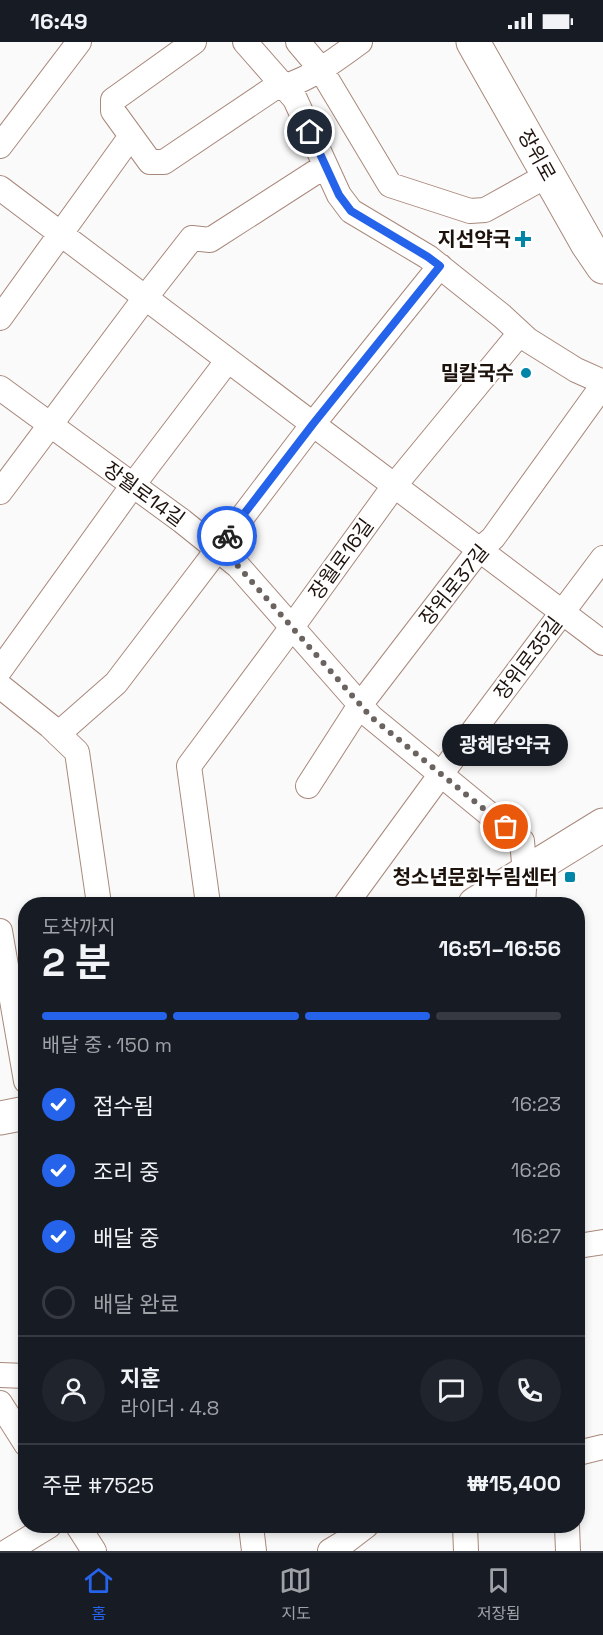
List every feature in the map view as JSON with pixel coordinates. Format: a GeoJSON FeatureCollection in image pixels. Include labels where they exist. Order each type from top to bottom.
{"type":"FeatureCollection","features":[{"type":"Feature","properties":{"kind":"street"},"geometry":{"type":"LineString","coordinates":[[0,146],[79,42]]}},
{"type":"Feature","properties":{"kind":"street"},"geometry":{"type":"LineString","coordinates":[[194,42],[113,100],[113,111],[150,162],[164,162],[274,88],[285,87],[360,42]]}},
{"type":"Feature","properties":{"kind":"street","name":"장위로37길"},"geometry":{"type":"LineString","coordinates":[[245,42],[295,99],[339,195],[351,211],[428,257],[528,340],[603,384],[493,538],[479,550],[360,705],[308,786]]}},
{"type":"Feature","properties":{"kind":"street"},"geometry":{"type":"LineString","coordinates":[[298,42],[320,68],[390,185],[470,212],[484,210],[548,175]]}},
{"type":"Feature","properties":{"kind":"street","name":"장위로"},"geometry":{"type":"LineString","coordinates":[[473,42],[588,245],[603,267]]}},
{"type":"Feature","properties":{"kind":"street"},"geometry":{"type":"LineString","coordinates":[[0,318],[132,136]]}},
{"type":"Feature","properties":{"kind":"street"},"geometry":{"type":"LineString","coordinates":[[0,492],[192,238],[210,240],[325,166]]}},
{"type":"Feature","properties":{"kind":"street"},"geometry":{"type":"LineString","coordinates":[[0,188],[603,643]]}},
{"type":"Feature","properties":{"kind":"street"},"geometry":{"type":"LineString","coordinates":[[58,734],[116,683],[313,424],[440,266]]}},
{"type":"Feature","properties":{"kind":"street","name":"장월로16길"},"geometry":{"type":"LineString","coordinates":[[207,897],[189,766],[394,486],[520,333]]}},
{"type":"Feature","properties":{"kind":"street"},"geometry":{"type":"LineString","coordinates":[[0,670],[133,485],[228,360]]}},
{"type":"Feature","properties":{"kind":"street","name":"장월로14길"},"geometry":{"type":"LineString","coordinates":[[0,388],[182,521],[238,566],[371,717],[522,841],[524,889]]}},
{"type":"Feature","properties":{"kind":"street","name":"장위로35길"},"geometry":{"type":"LineString","coordinates":[[351,897],[603,558]]}},
{"type":"Feature","properties":{"kind":"street"},"geometry":{"type":"LineString","coordinates":[[0,686],[77,752],[98,897]]}},
{"type":"Feature","properties":{"kind":"street"},"geometry":{"type":"LineString","coordinates":[[498,897],[524,889],[603,825]]}},
{"type":"Feature","properties":{"kind":"street"},"geometry":{"type":"LineString","coordinates":[[0,931],[18,1034]]}},
{"type":"Feature","properties":{"kind":"street"},"geometry":{"type":"LineString","coordinates":[[0,1118],[18,1115]]}},
{"type":"Feature","properties":{"kind":"street"},"geometry":{"type":"LineString","coordinates":[[585,1245],[603,1242]]}},
{"type":"Feature","properties":{"kind":"street"},"geometry":{"type":"LineString","coordinates":[[0,1375],[18,1376]]}},
{"type":"Feature","properties":{"kind":"street"},"geometry":{"type":"LineString","coordinates":[[0,1403],[18,1431]]}},
{"type":"Feature","properties":{"kind":"street"},"geometry":{"type":"LineString","coordinates":[[585,1451],[603,1447]]}},
{"type":"Feature","properties":{"kind":"street"},"geometry":{"type":"LineString","coordinates":[[8,1551],[38,1533]]}},
{"type":"Feature","properties":{"kind":"street"},"geometry":{"type":"LineString","coordinates":[[82,1533],[94,1551]]}},
{"type":"Feature","properties":{"kind":"street"},"geometry":{"type":"LineString","coordinates":[[252,1533],[254,1551]]}},
{"type":"Feature","properties":{"kind":"street"},"geometry":{"type":"LineString","coordinates":[[330,1551],[358,1533]]}},
{"type":"Feature","properties":{"kind":"street"},"geometry":{"type":"LineString","coordinates":[[362,1551],[366,1533]]}},
{"type":"Feature","properties":{"kind":"street"},"geometry":{"type":"LineString","coordinates":[[465,1533],[466,1551]]}},
{"type":"Feature","properties":{"kind":"street"},"geometry":{"type":"LineString","coordinates":[[567,1533],[568,1551]]}},
{"type":"Feature","properties":{"kind":"way so far"},"geometry":{"type":"LineString","coordinates":[[227,536],[217,549],[238,566],[371,717],[506,827]]}},
{"type":"Feature","properties":{"kind":"place","name":"지선약국"},"geometry":{"type":"Point","coordinates":[523,239]}},
{"type":"Feature","properties":{"kind":"place","name":"밀칼국수"},"geometry":{"type":"Point","coordinates":[526,373]}},
{"type":"Feature","properties":{"kind":"place","name":"광혜당약국"},"geometry":{"type":"Point","coordinates":[506,827]}},
{"type":"Feature","properties":{"kind":"place","name":"청소년문화누림센터"},"geometry":{"type":"Point","coordinates":[570,877]}},
{"type":"Feature","properties":{"kind":"route"},"geometry":{"type":"LineString","coordinates":[[227,536],[313,424],[440,266],[351,211],[339,195],[310,132]]}}]}
